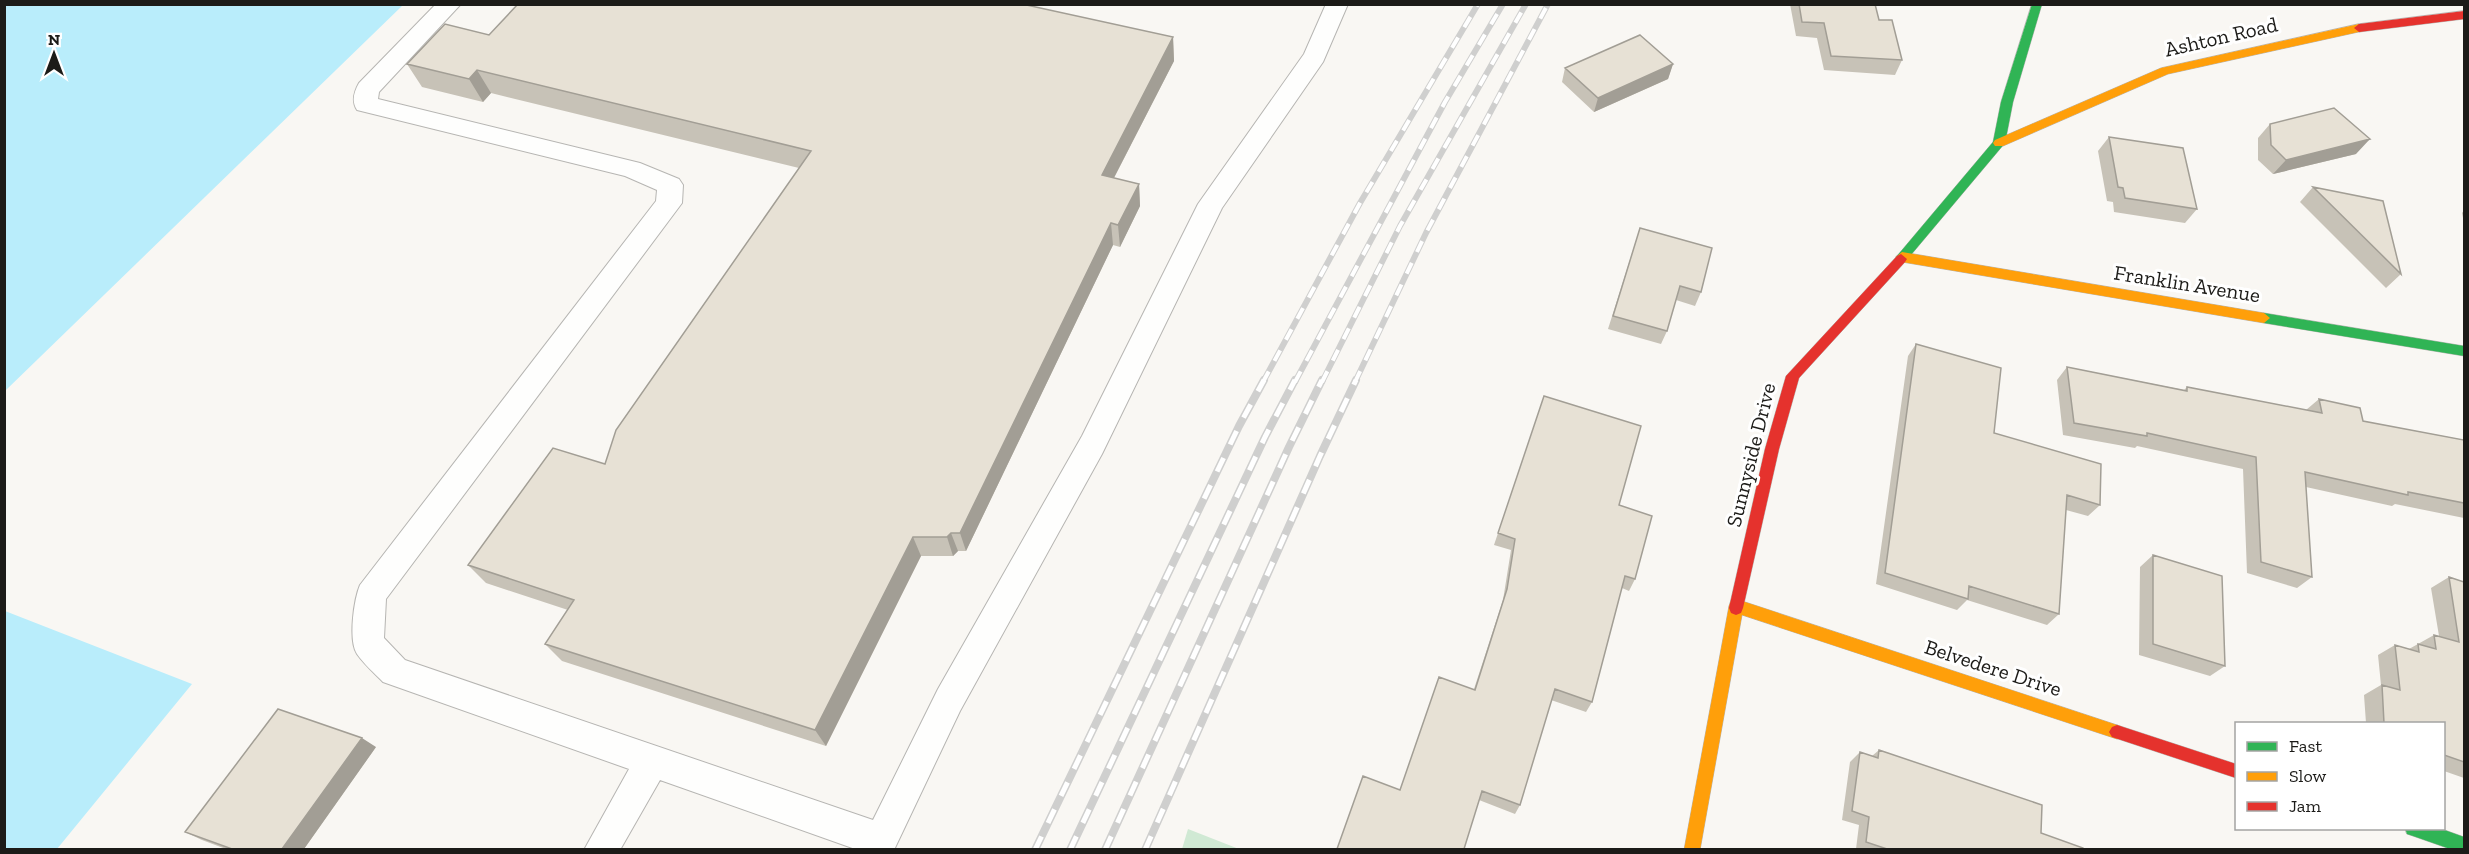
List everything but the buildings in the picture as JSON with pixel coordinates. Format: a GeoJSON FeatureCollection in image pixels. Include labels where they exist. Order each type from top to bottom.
{"type":"FeatureCollection","features":[{"type":"Feature","properties":{"kind":"street","name":"Sunnyside Drive"},"geometry":{"type":"LineString","coordinates":[[1692,849],[1736,606],[1772,449],[1793,376],[1902,258],[1999,142],[2007,102],[2037,4]]}},
{"type":"Feature","properties":{"kind":"street","name":"Ashton Road"},"geometry":{"type":"LineString","coordinates":[[1999,142],[2165,71],[2372,25],[2464,15]]}},
{"type":"Feature","properties":{"kind":"street","name":"Franklin Avenue"},"geometry":{"type":"LineString","coordinates":[[1902,258],[2464,351]]}},
{"type":"Feature","properties":{"kind":"street","name":"Belvedere Drive"},"geometry":{"type":"LineString","coordinates":[[1736,606],[2235,771]]}},
{"type":"Feature","properties":{"kind":"street"},"geometry":{"type":"LineString","coordinates":[[2419,830],[2464,845]]}},
{"type":"Feature","properties":{"kind":"lane"},"geometry":{"type":"LineString","coordinates":[[450,4],[366,89],[365,104],[631,169],[670,185],[669,203],[371,595],[368,643],[394,671],[652,761],[878,845],[949,700],[1092,445],[1211,204],[1315,56],[1337,4]]}},
{"type":"Feature","properties":{"kind":"lane"},"geometry":{"type":"LineString","coordinates":[[601,849],[652,761]]}},
{"type":"Feature","properties":{"kind":"green space"},"geometry":{"type":"Polygon","coordinates":[[[1188,829],[1239,849],[1182,849],[1188,829]]]}},
{"type":"Feature","properties":{"kind":"water"},"geometry":{"type":"Polygon","coordinates":[[[5,4],[403,4],[403,5],[5,391],[5,4]]]}},
{"type":"Feature","properties":{"kind":"water"},"geometry":{"type":"Polygon","coordinates":[[[5,611],[192,684],[57,849],[5,849],[5,611]]]}},
{"type":"Feature","properties":{"kind":"railway"},"geometry":{"type":"LineString","coordinates":[[1263,382],[1360,203],[1478,4]]}},
{"type":"Feature","properties":{"kind":"railway"},"geometry":{"type":"LineString","coordinates":[[1295,382],[1445,102],[1503,4]]}},
{"type":"Feature","properties":{"kind":"railway"},"geometry":{"type":"LineString","coordinates":[[1322,382],[1400,226],[1526,4]]}},
{"type":"Feature","properties":{"kind":"railway"},"geometry":{"type":"LineString","coordinates":[[1355,382],[1426,233],[1548,4]]}},
{"type":"Feature","properties":{"kind":"railway"},"geometry":{"type":"LineString","coordinates":[[1035,850],[1239,426],[1264,380]]}},
{"type":"Feature","properties":{"kind":"railway"},"geometry":{"type":"LineString","coordinates":[[1070,850],[1265,437],[1295,380]]}},
{"type":"Feature","properties":{"kind":"railway"},"geometry":{"type":"LineString","coordinates":[[1105,850],[1289,447],[1322,380]]}},
{"type":"Feature","properties":{"kind":"railway"},"geometry":{"type":"LineString","coordinates":[[1145,850],[1356,380]]}},
{"type":"Feature","properties":{"kind":"traffic: fast"},"geometry":{"type":"LineString","coordinates":[[1901,259],[1999,143],[2007,102],[2037,4]]}},
{"type":"Feature","properties":{"kind":"traffic: fast"},"geometry":{"type":"LineString","coordinates":[[2264,318],[2464,351]]}},
{"type":"Feature","properties":{"kind":"traffic: fast"},"geometry":{"type":"LineString","coordinates":[[2419,830],[2464,845]]}},
{"type":"Feature","properties":{"kind":"traffic: slow"},"geometry":{"type":"LineString","coordinates":[[1999,143],[2165,71],[2359,28]]}},
{"type":"Feature","properties":{"kind":"traffic: slow"},"geometry":{"type":"LineString","coordinates":[[1902,257],[2264,318]]}},
{"type":"Feature","properties":{"kind":"traffic: slow"},"geometry":{"type":"LineString","coordinates":[[1736,606],[2117,732]]}},
{"type":"Feature","properties":{"kind":"traffic: slow"},"geometry":{"type":"LineString","coordinates":[[1692,850],[1736,608]]}},
{"type":"Feature","properties":{"kind":"traffic: jam"},"geometry":{"type":"LineString","coordinates":[[2359,28],[2464,15]]}},
{"type":"Feature","properties":{"kind":"traffic: jam"},"geometry":{"type":"LineString","coordinates":[[1736,608],[1772,449],[1793,376],[1901,259]]}},
{"type":"Feature","properties":{"kind":"traffic: jam"},"geometry":{"type":"LineString","coordinates":[[2117,732],[2235,771]]}}]}
